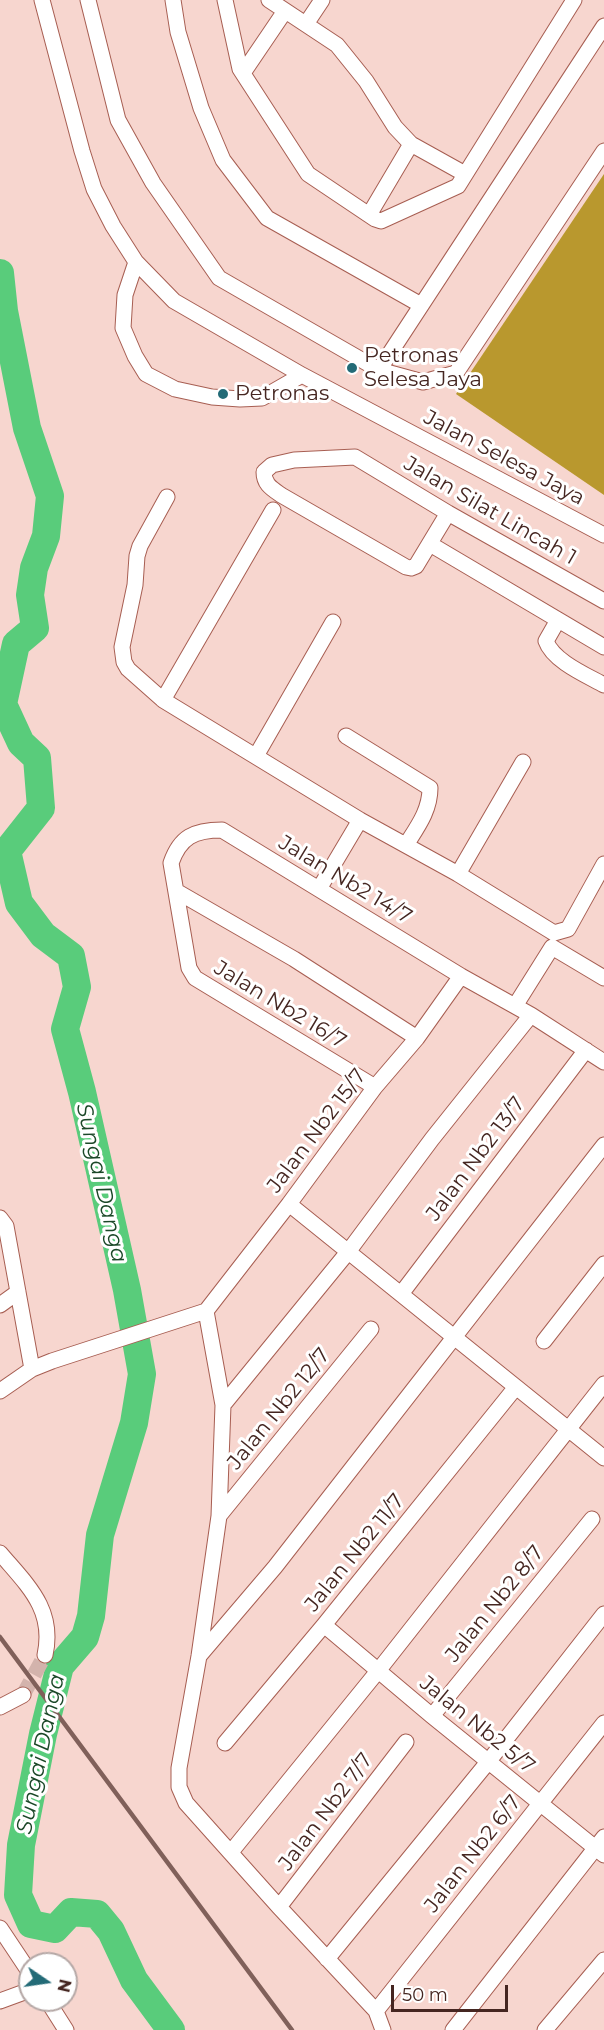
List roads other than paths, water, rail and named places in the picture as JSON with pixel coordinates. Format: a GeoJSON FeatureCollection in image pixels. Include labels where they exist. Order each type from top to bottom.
{"type":"FeatureCollection","features":[{"type":"Feature","properties":{"kind":"street","name":"Jalan Selesa Jaya"},"geometry":{"type":"LineString","coordinates":[[42,0],[94,189],[113,226],[136,262],[174,301],[302,375],[604,535]]}},
{"type":"Feature","properties":{"kind":"street"},"geometry":{"type":"LineString","coordinates":[[88,0],[118,120],[153,183],[219,278],[379,370],[423,382],[456,373],[604,151]]}},
{"type":"Feature","properties":{"kind":"street"},"geometry":{"type":"LineString","coordinates":[[173,0],[178,32],[201,108],[223,160],[267,218],[421,305]]}},
{"type":"Feature","properties":{"kind":"street"},"geometry":{"type":"LineString","coordinates":[[225,0],[240,69],[308,174],[369,215],[381,220],[390,218],[458,186],[574,0]]}},
{"type":"Feature","properties":{"kind":"street"},"geometry":{"type":"LineString","coordinates":[[269,0],[337,45],[366,81],[395,127],[411,144],[465,174]]}},
{"type":"Feature","properties":{"kind":"street"},"geometry":{"type":"LineString","coordinates":[[306,24],[322,0]]}},
{"type":"Feature","properties":{"kind":"street"},"geometry":{"type":"LineString","coordinates":[[243,74],[285,11]]}},
{"type":"Feature","properties":{"kind":"street"},"geometry":{"type":"LineString","coordinates":[[379,370],[604,26]]}},
{"type":"Feature","properties":{"kind":"street"},"geometry":{"type":"LineString","coordinates":[[369,215],[411,144]]}},
{"type":"Feature","properties":{"kind":"street"},"geometry":{"type":"LineString","coordinates":[[136,262],[126,295],[123,328],[146,374],[175,389],[240,399],[262,398],[302,375]]}},
{"type":"Feature","properties":{"kind":"street","name":"Jalan Silat Lincah 1"},"geometry":{"type":"LineString","coordinates":[[430,544],[416,566],[406,567],[270,488],[264,480],[264,472],[272,465],[294,460],[355,457],[448,513],[604,601]]}},
{"type":"Feature","properties":{"kind":"street"},"geometry":{"type":"LineString","coordinates":[[167,497],[140,546],[135,585],[122,647],[124,662],[128,669],[163,700],[360,820],[458,874],[554,933],[568,929],[604,864]]}},
{"type":"Feature","properties":{"kind":"street"},"geometry":{"type":"LineString","coordinates":[[163,700],[273,510]]}},
{"type":"Feature","properties":{"kind":"street"},"geometry":{"type":"LineString","coordinates":[[448,513],[430,544],[604,647]]}},
{"type":"Feature","properties":{"kind":"street"},"geometry":{"type":"LineString","coordinates":[[558,620],[546,641],[549,648],[555,656],[604,686]]}},
{"type":"Feature","properties":{"kind":"street"},"geometry":{"type":"LineString","coordinates":[[256,756],[333,622]]}},
{"type":"Feature","properties":{"kind":"street"},"geometry":{"type":"LineString","coordinates":[[346,736],[430,788],[430,800],[424,816],[406,845]]}},
{"type":"Feature","properties":{"kind":"street"},"geometry":{"type":"LineString","coordinates":[[458,874],[523,762]]}},
{"type":"Feature","properties":{"kind":"street"},"geometry":{"type":"LineString","coordinates":[[319,889],[360,820]]}},
{"type":"Feature","properties":{"kind":"street","name":"Jalan Nb2 14/7"},"geometry":{"type":"LineString","coordinates":[[195,978],[189,968],[171,863],[177,848],[193,834],[207,830],[222,831],[461,976],[531,1015],[604,1062]]}},
{"type":"Feature","properties":{"kind":"street"},"geometry":{"type":"LineString","coordinates":[[176,891],[294,960],[417,1038]]}},
{"type":"Feature","properties":{"kind":"street"},"geometry":{"type":"LineString","coordinates":[[515,1006],[552,947],[604,978]]}},
{"type":"Feature","properties":{"kind":"street","name":"Jalan Nb2 15/7"},"geometry":{"type":"LineString","coordinates":[[206,1311],[289,1204],[375,1087],[417,1038],[461,976]]}},
{"type":"Feature","properties":{"kind":"street","name":"Jalan Nb2 16/7"},"geometry":{"type":"LineString","coordinates":[[195,978],[375,1087]]}},
{"type":"Feature","properties":{"kind":"street"},"geometry":{"type":"LineString","coordinates":[[223,1405],[348,1252],[432,1139],[531,1015]]}},
{"type":"Feature","properties":{"kind":"street","name":"Jalan Nb2 13/7"},"geometry":{"type":"LineString","coordinates":[[400,1294],[586,1050]]}},
{"type":"Feature","properties":{"kind":"street"},"geometry":{"type":"LineString","coordinates":[[199,1656],[275,1567],[604,1145]]}},
{"type":"Feature","properties":{"kind":"street"},"geometry":{"type":"LineString","coordinates":[[289,1204],[604,1458]]}},
{"type":"Feature","properties":{"kind":"street"},"geometry":{"type":"LineString","coordinates":[[0,1218],[6,1226],[32,1369]]}},
{"type":"Feature","properties":{"kind":"street"},"geometry":{"type":"LineString","coordinates":[[544,1341],[604,1264]]}},
{"type":"Feature","properties":{"kind":"street"},"geometry":{"type":"LineString","coordinates":[[0,1305],[18,1292]]}},
{"type":"Feature","properties":{"kind":"street"},"geometry":{"type":"LineString","coordinates":[[0,1391],[32,1369],[52,1361],[206,1311],[223,1405],[219,1516],[199,1656],[179,1768],[179,1787],[186,1803],[376,2011],[383,2030]]}},
{"type":"Feature","properties":{"kind":"street","name":"Jalan Nb2 12/7"},"geometry":{"type":"LineString","coordinates":[[219,1516],[371,1329]]}},
{"type":"Feature","properties":{"kind":"street"},"geometry":{"type":"LineString","coordinates":[[231,1852],[378,1671],[604,1384]]}},
{"type":"Feature","properties":{"kind":"street","name":"Jalan Nb2 11/7"},"geometry":{"type":"LineString","coordinates":[[225,1743],[324,1626],[516,1387]]}},
{"type":"Feature","properties":{"kind":"street","name":"Jalan Nb2 8/7"},"geometry":{"type":"LineString","coordinates":[[432,1716],[592,1519]]}},
{"type":"Feature","properties":{"kind":"street"},"geometry":{"type":"LineString","coordinates":[[0,1553],[33,1593],[44,1612],[48,1639],[45,1655]]}},
{"type":"Feature","properties":{"kind":"street"},"geometry":{"type":"LineString","coordinates":[[327,1959],[488,1762],[604,1614]]}},
{"type":"Feature","properties":{"kind":"street","name":"Jalan Nb2 5/7"},"geometry":{"type":"LineString","coordinates":[[324,1626],[540,1804],[601,1847]]}},
{"type":"Feature","properties":{"kind":"street"},"geometry":{"type":"LineString","coordinates":[[0,1707],[23,1695]]}},
{"type":"Feature","properties":{"kind":"street","name":"Jalan Nb2 6/7"},"geometry":{"type":"LineString","coordinates":[[376,2011],[604,1724]]}},
{"type":"Feature","properties":{"kind":"street","name":"Jalan Nb2 7/7"},"geometry":{"type":"LineString","coordinates":[[279,1907],[406,1742]]}},
{"type":"Feature","properties":{"kind":"street"},"geometry":{"type":"LineString","coordinates":[[453,2030],[601,1847]]}},
{"type":"Feature","properties":{"kind":"street"},"geometry":{"type":"LineString","coordinates":[[1,1931],[18,1956]]}},
{"type":"Feature","properties":{"kind":"street"},"geometry":{"type":"LineString","coordinates":[[546,2030],[604,1960]]}},
{"type":"Feature","properties":{"kind":"street"},"geometry":{"type":"LineString","coordinates":[[0,2001],[18,1994]]}},
{"type":"Feature","properties":{"kind":"street"},"geometry":{"type":"LineString","coordinates":[[55,2012],[66,2030]]}},
{"type":"Feature","properties":{"kind":"waterway","name":"Sungai Danga"},"geometry":{"type":"LineString","coordinates":[[0,273],[4,311],[27,428],[50,496],[46,536],[34,568],[30,595],[35,628],[16,644],[3,704],[21,743],[37,758],[41,808],[7,851],[19,903],[43,935],[71,956],[77,987],[65,1029],[82,1092],[127,1290],[142,1374],[134,1423],[100,1535],[91,1616],[85,1637],[60,1666],[43,1734],[21,1845],[18,1895],[31,1924],[55,1929],[71,1912],[97,1914],[111,1931],[134,1980],[171,2030]]}},
{"type":"Feature","properties":{"kind":"waterway"},"geometry":{"type":"LineString","coordinates":[[159,2030],[168,2026]]}},
{"type":"Feature","properties":{"kind":"tunnel"},"geometry":{"type":"LineString","coordinates":[[23,1695],[45,1655]]}},
{"type":"Feature","properties":{"kind":"railway"},"geometry":{"type":"LineString","coordinates":[[0,1637],[292,2030]]}},
{"type":"Feature","properties":{"kind":"place","name":"Petronas Selesa Jaya"},"geometry":{"type":"Point","coordinates":[352,368]}},
{"type":"Feature","properties":{"kind":"place","name":"Petronas"},"geometry":{"type":"Point","coordinates":[223,394]}}]}
